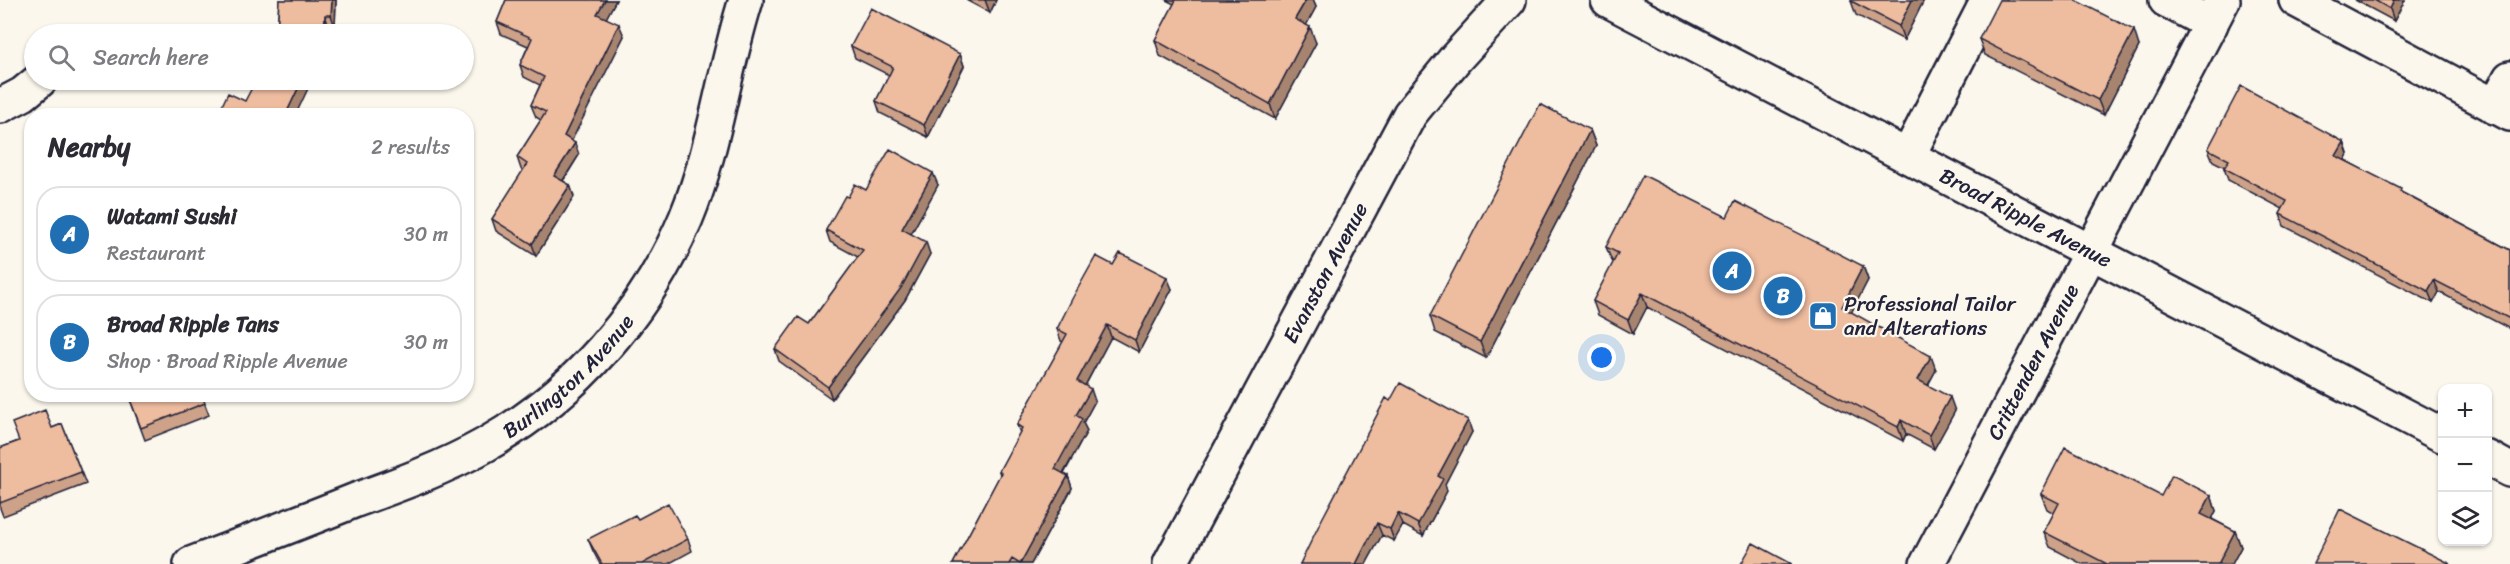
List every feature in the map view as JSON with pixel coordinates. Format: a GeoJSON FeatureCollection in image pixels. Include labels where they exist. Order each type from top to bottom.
{"type":"FeatureCollection","features":[{"type":"Feature","properties":{"kind":"street","name":"Burlington Avenue"},"geometry":{"type":"LineString","coordinates":[[191,564],[455,460],[518,425],[546,404],[600,353],[643,298],[671,250],[686,218],[709,148],[746,0]]}},
{"type":"Feature","properties":{"kind":"street","name":"Evanston Avenue"},"geometry":{"type":"LineString","coordinates":[[1170,564],[1410,114],[1456,58],[1509,0]]}},
{"type":"Feature","properties":{"kind":"street","name":"Broad Ripple Avenue"},"geometry":{"type":"LineString","coordinates":[[1608,0],[2438,433]]}},
{"type":"Feature","properties":{"kind":"street"},"geometry":{"type":"LineString","coordinates":[[1908,156],[1988,0]]}},
{"type":"Feature","properties":{"kind":"street"},"geometry":{"type":"LineString","coordinates":[[2166,0],[2217,12]]}},
{"type":"Feature","properties":{"kind":"street"},"geometry":{"type":"LineString","coordinates":[[2296,0],[2502,111],[2510,78]]}},
{"type":"Feature","properties":{"kind":"street","name":"Crittenden Avenue"},"geometry":{"type":"LineString","coordinates":[[1927,564],[2217,12]]}},
{"type":"Feature","properties":{"kind":"street"},"geometry":{"type":"LineString","coordinates":[[0,106],[28,90]]}},
{"type":"Feature","properties":{"kind":"street"},"geometry":{"type":"LineString","coordinates":[[2492,461],[2510,470]]}},
{"type":"Feature","properties":{"kind":"building"},"geometry":{"type":"Polygon","coordinates":[[[279,0],[332,0],[331,15],[325,15],[325,24],[278,24],[279,0]]]}},
{"type":"Feature","properties":{"kind":"building"},"geometry":{"type":"Polygon","coordinates":[[[506,0],[605,0],[597,14],[619,24],[564,136],[575,143],[554,176],[570,185],[532,244],[492,219],[527,164],[517,157],[546,112],[531,105],[544,77],[520,65],[532,38],[497,22],[506,0]]]}},
{"type":"Feature","properties":{"kind":"building"},"geometry":{"type":"Polygon","coordinates":[[[1176,0],[1306,0],[1295,19],[1310,27],[1270,104],[1155,40],[1176,0]]]}},
{"type":"Feature","properties":{"kind":"building"},"geometry":{"type":"Polygon","coordinates":[[[1852,0],[1912,0],[1899,26],[1852,0]]]}},
{"type":"Feature","properties":{"kind":"building"},"geometry":{"type":"Polygon","coordinates":[[[1999,0],[2075,0],[2134,30],[2098,100],[1979,39],[1999,0]]]}},
{"type":"Feature","properties":{"kind":"building"},"geometry":{"type":"Polygon","coordinates":[[[2374,0],[2394,0],[2390,9],[2374,0]]]}},
{"type":"Feature","properties":{"kind":"building"},"geometry":{"type":"Polygon","coordinates":[[[871,8],[960,54],[924,125],[876,101],[893,67],[851,46],[871,8]]]}},
{"type":"Feature","properties":{"kind":"building"},"geometry":{"type":"Polygon","coordinates":[[[2241,86],[2344,142],[2336,156],[2401,189],[2400,192],[2510,250],[2510,319],[2434,280],[2428,291],[2280,214],[2287,201],[2224,168],[2229,160],[2208,149],[2241,86]]]}},
{"type":"Feature","properties":{"kind":"building"},"geometry":{"type":"Polygon","coordinates":[[[251,90],[297,90],[289,108],[221,108],[228,93],[245,101],[251,90]]]}},
{"type":"Feature","properties":{"kind":"building"},"geometry":{"type":"Polygon","coordinates":[[[1540,104],[1590,130],[1480,342],[1430,316],[1540,104]]]}},
{"type":"Feature","properties":{"kind":"building"},"geometry":{"type":"Polygon","coordinates":[[[890,149],[933,173],[902,229],[926,242],[901,288],[828,387],[775,349],[798,317],[809,324],[863,250],[826,230],[845,196],[848,197],[855,184],[866,190],[890,149]]]}},
{"type":"Feature","properties":{"kind":"building"},"geometry":{"type":"Polygon","coordinates":[[[1643,175],[1727,217],[1735,201],[1863,266],[1842,307],[1931,356],[1918,380],[1950,397],[1929,435],[1901,420],[1898,427],[1642,293],[1628,320],[1593,301],[1618,253],[1606,247],[1643,175]]]}},
{"type":"Feature","properties":{"kind":"building"},"geometry":{"type":"Polygon","coordinates":[[[1120,253],[1167,277],[1135,340],[1107,325],[1077,381],[1091,389],[1076,415],[1082,419],[1055,469],[1068,476],[1020,564],[1012,559],[1009,564],[953,564],[1022,428],[1017,425],[1067,334],[1057,329],[1072,299],[1096,256],[1113,265],[1120,253]]]}},
{"type":"Feature","properties":{"kind":"building"},"geometry":{"type":"Polygon","coordinates":[[[1400,383],[1468,420],[1438,476],[1443,479],[1418,524],[1398,513],[1390,529],[1377,523],[1356,564],[1300,564],[1386,398],[1390,401],[1400,383]]]}},
{"type":"Feature","properties":{"kind":"building"},"geometry":{"type":"Polygon","coordinates":[[[131,402],[205,403],[141,428],[131,402]]]}},
{"type":"Feature","properties":{"kind":"building"},"geometry":{"type":"Polygon","coordinates":[[[45,410],[52,428],[62,424],[81,472],[0,503],[0,448],[19,441],[12,423],[45,410]]]}},
{"type":"Feature","properties":{"kind":"building"},"geometry":{"type":"Polygon","coordinates":[[[2065,447],[2161,496],[2172,475],[2211,495],[2201,514],[2235,531],[2218,564],[2107,564],[2044,532],[2059,503],[2041,494],[2065,447]]]}},
{"type":"Feature","properties":{"kind":"building"},"geometry":{"type":"Polygon","coordinates":[[[668,503],[688,539],[642,564],[602,564],[588,539],[635,515],[638,519],[668,503]]]}},
{"type":"Feature","properties":{"kind":"building"},"geometry":{"type":"Polygon","coordinates":[[[2340,509],[2451,564],[2313,564],[2340,509]]]}},
{"type":"Feature","properties":{"kind":"building"},"geometry":{"type":"Polygon","coordinates":[[[1753,543],[1792,564],[1741,564],[1753,543]]]}},
{"type":"Feature","properties":{"kind":"place","name":"Watami Sushi"},"geometry":{"type":"Point","coordinates":[1732,271]}},
{"type":"Feature","properties":{"kind":"place","name":"Broad Ripple Tans"},"geometry":{"type":"Point","coordinates":[1783,296]}},
{"type":"Feature","properties":{"kind":"place","name":"Professional Tailor and Alterations"},"geometry":{"type":"Point","coordinates":[1823,316]}}]}
